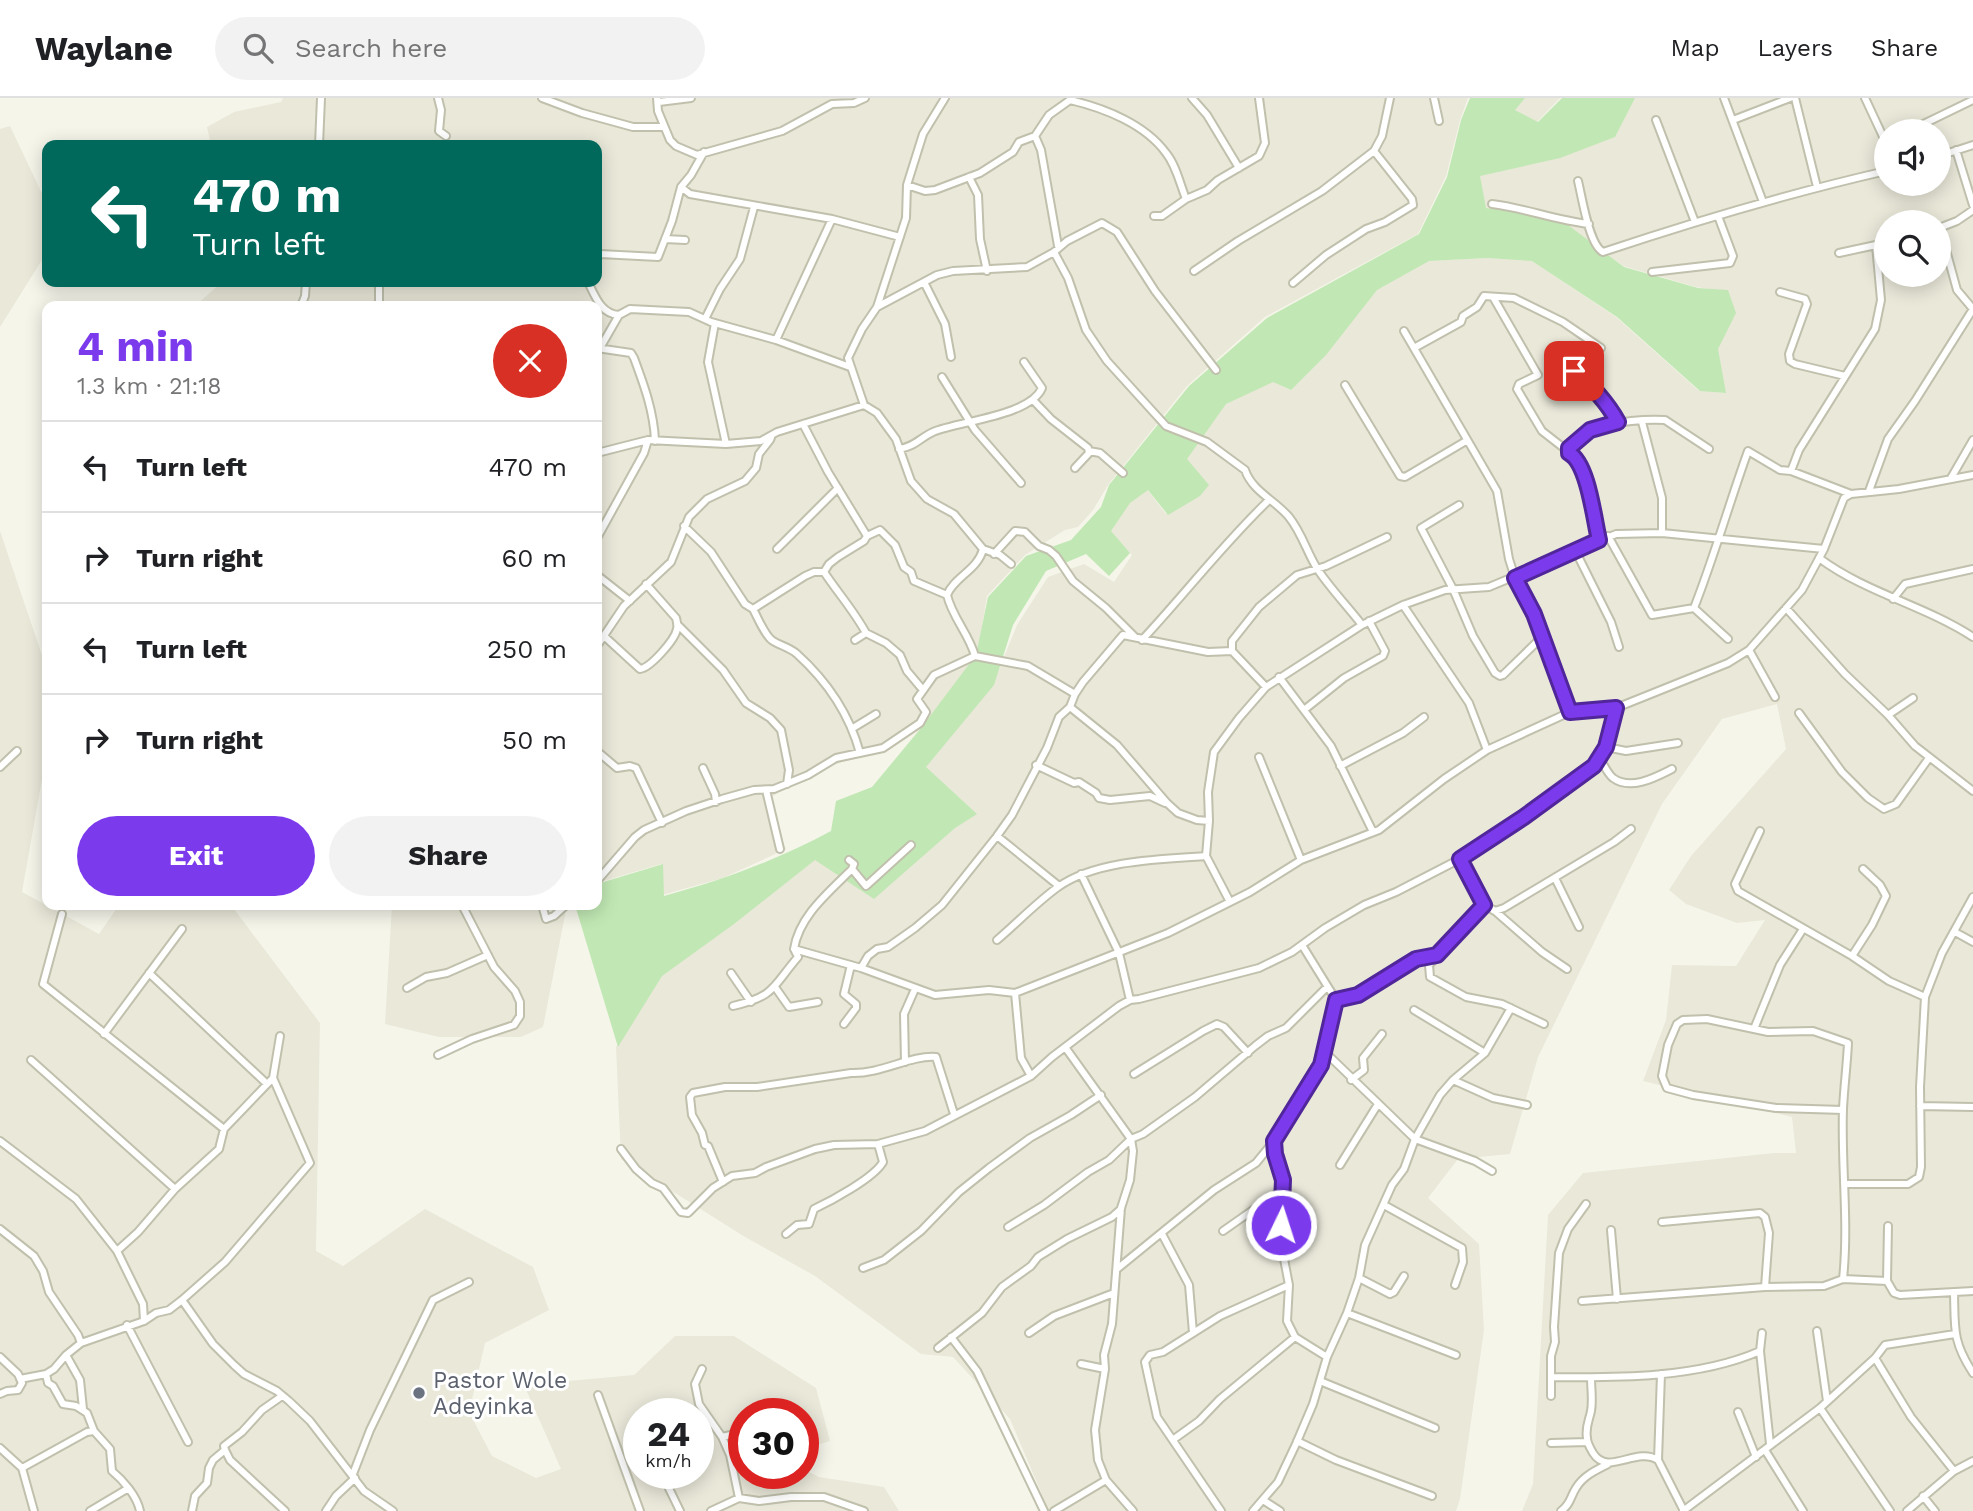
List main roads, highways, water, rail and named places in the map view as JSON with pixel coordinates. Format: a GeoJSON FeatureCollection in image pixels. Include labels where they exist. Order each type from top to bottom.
{"type":"FeatureCollection","features":[{"type":"Feature","properties":{"kind":"place","name":"Pastor Wole Adeyinka"},"geometry":{"type":"Point","coordinates":[419,1393]}}]}
